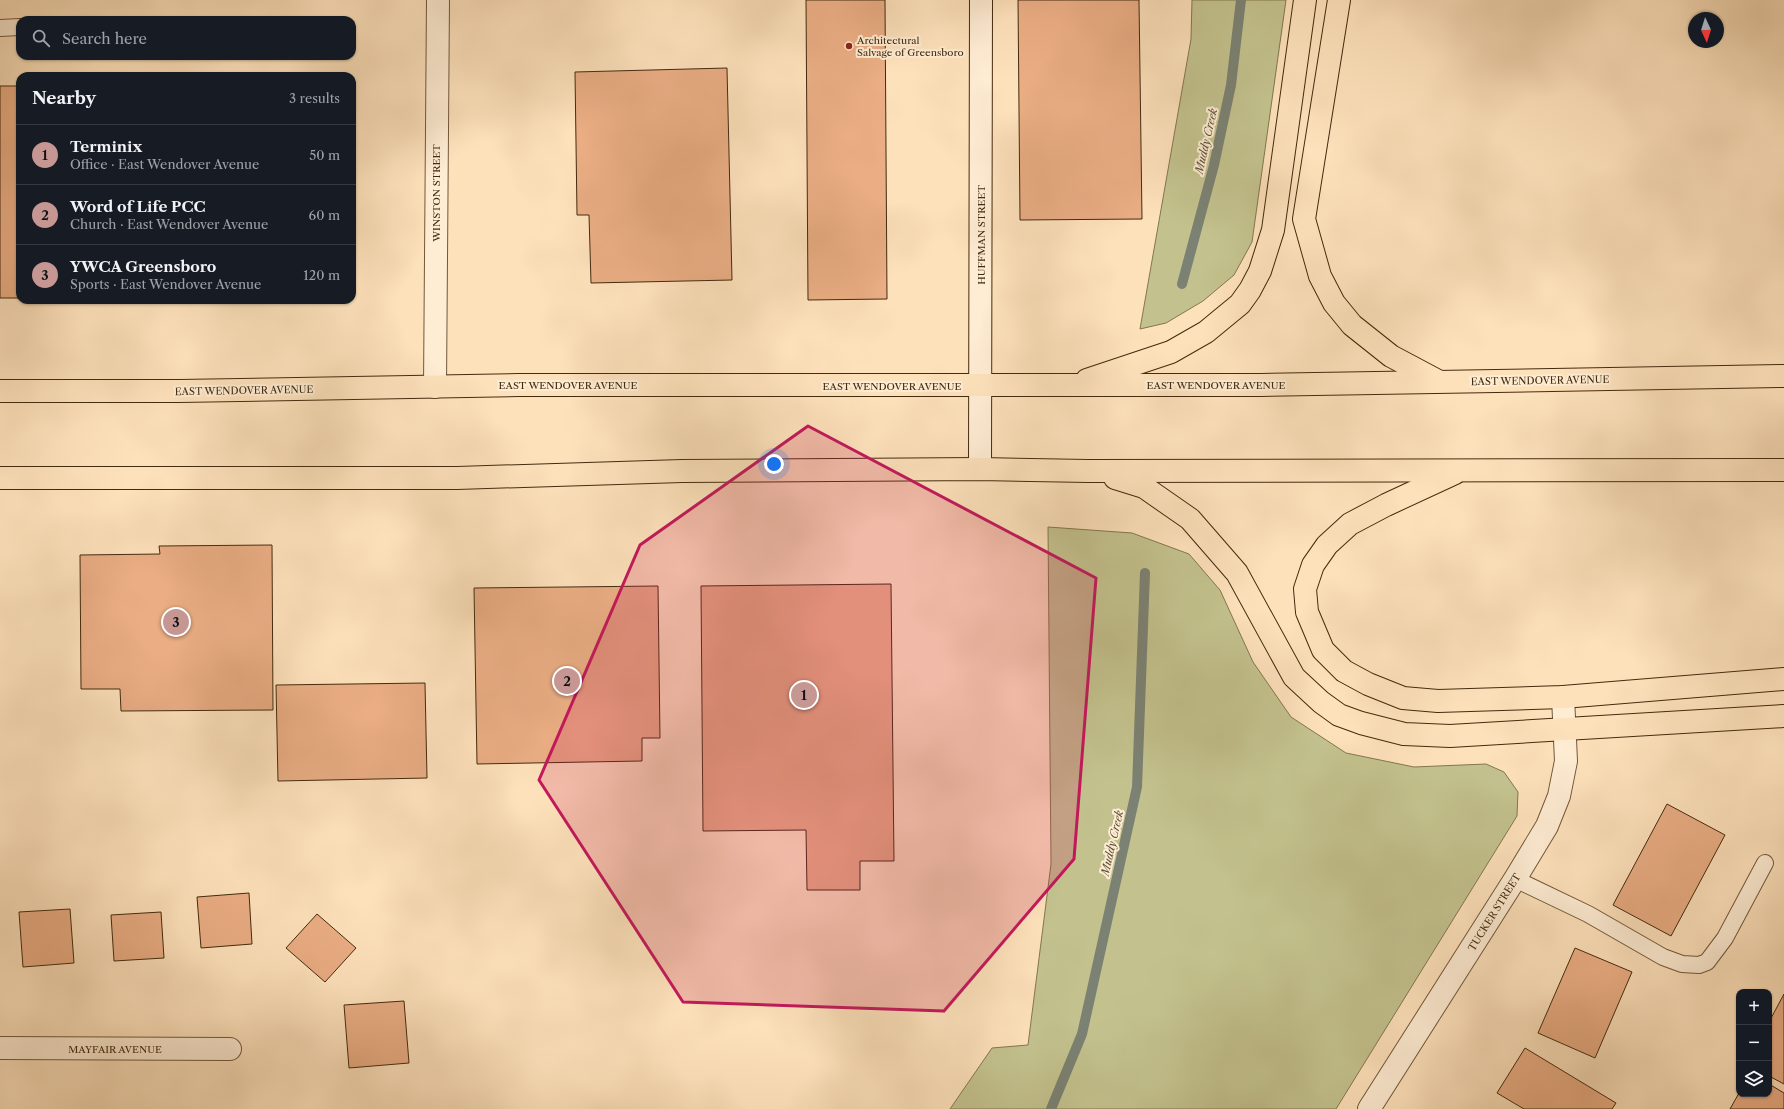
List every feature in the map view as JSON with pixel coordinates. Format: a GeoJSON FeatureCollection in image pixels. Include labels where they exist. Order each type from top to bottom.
{"type":"FeatureCollection","features":[{"type":"Feature","properties":{"kind":"highway"},"geometry":{"type":"LineString","coordinates":[[1067,386],[1171,352],[1206,332],[1240,304],[1250,290],[1260,271],[1273,230],[1305,0]]}},
{"type":"Feature","properties":{"kind":"highway"},"geometry":{"type":"LineString","coordinates":[[1338,0],[1304,219],[1320,276],[1334,303],[1352,325],[1391,356],[1440,382]]}},
{"type":"Feature","properties":{"kind":"highway","name":"EAST WENDOVER AVENUE"},"geometry":{"type":"LineString","coordinates":[[0,391],[179,391],[435,387],[519,384],[1067,386],[1440,382],[1784,376]]}},
{"type":"Feature","properties":{"kind":"highway"},"geometry":{"type":"LineString","coordinates":[[0,478],[450,478],[682,472],[980,469],[1088,471],[1784,470]]}},
{"type":"Feature","properties":{"kind":"highway"},"geometry":{"type":"LineString","coordinates":[[1463,470],[1386,505],[1350,524],[1327,545],[1313,565],[1305,589],[1307,612],[1323,650],[1344,671],[1368,684],[1403,698],[1438,701],[1563,697],[1784,680]]}},
{"type":"Feature","properties":{"kind":"highway"},"geometry":{"type":"LineString","coordinates":[[1088,471],[1144,487],[1190,519],[1237,574],[1294,677],[1321,702],[1339,715],[1404,734],[1450,736],[1784,716]]}},
{"type":"Feature","properties":{"kind":"street","name":"WINSTON STREET"},"geometry":{"type":"LineString","coordinates":[[435,387],[438,0]]}},
{"type":"Feature","properties":{"kind":"street","name":"HUFFMAN STREET"},"geometry":{"type":"LineString","coordinates":[[980,469],[981,0]]}},
{"type":"Feature","properties":{"kind":"street","name":"TUCKER STREET"},"geometry":{"type":"LineString","coordinates":[[1369,1109],[1516,879],[1547,826],[1559,796],[1566,762],[1566,730],[1563,697]]}},
{"type":"Feature","properties":{"kind":"street","name":"MAYFAIR AVENUE"},"geometry":{"type":"LineString","coordinates":[[0,1048],[230,1049]]}},
{"type":"Feature","properties":{"kind":"lane"},"geometry":{"type":"LineString","coordinates":[[0,28],[16,27]]}},
{"type":"Feature","properties":{"kind":"lane"},"geometry":{"type":"LineString","coordinates":[[1516,879],[1588,914],[1663,957],[1682,964],[1698,965],[1707,962],[1725,938],[1765,863]]}},
{"type":"Feature","properties":{"kind":"highlighted area"},"geometry":{"type":"Polygon","coordinates":[[[808,426],[1096,578],[1074,859],[944,1011],[683,1002],[539,780],[640,545],[808,426]]]}},
{"type":"Feature","properties":{"kind":"shaded area"},"geometry":{"type":"Polygon","coordinates":[[[1192,0],[1286,0],[1252,242],[1234,275],[1203,301],[1166,323],[1140,329],[1191,39],[1192,0]]]}},
{"type":"Feature","properties":{"kind":"shaded area"},"geometry":{"type":"Polygon","coordinates":[[[1048,527],[1132,533],[1189,554],[1220,590],[1253,662],[1291,717],[1346,753],[1414,767],[1486,764],[1504,772],[1518,792],[1517,816],[1336,1109],[950,1109],[992,1048],[1028,1045],[1051,864],[1048,527]]]}},
{"type":"Feature","properties":{"kind":"building"},"geometry":{"type":"Polygon","coordinates":[[[806,0],[885,0],[887,299],[808,300],[806,0]]]}},
{"type":"Feature","properties":{"kind":"building"},"geometry":{"type":"Polygon","coordinates":[[[1018,0],[1139,0],[1142,219],[1020,220],[1018,0]]]}},
{"type":"Feature","properties":{"kind":"building"},"geometry":{"type":"Polygon","coordinates":[[[727,68],[732,280],[591,283],[589,215],[577,215],[575,72],[727,68]]]}},
{"type":"Feature","properties":{"kind":"building"},"geometry":{"type":"Polygon","coordinates":[[[0,86],[16,86],[16,298],[0,298],[0,86]]]}},
{"type":"Feature","properties":{"kind":"building"},"geometry":{"type":"Polygon","coordinates":[[[272,545],[273,710],[121,711],[120,689],[81,689],[80,555],[160,554],[159,546],[272,545]]]}},
{"type":"Feature","properties":{"kind":"building"},"geometry":{"type":"Polygon","coordinates":[[[891,584],[894,861],[860,861],[860,890],[807,890],[806,830],[703,831],[701,586],[891,584]]]}},
{"type":"Feature","properties":{"kind":"building"},"geometry":{"type":"Polygon","coordinates":[[[658,586],[660,738],[642,738],[642,761],[477,764],[474,588],[658,586]]]}},
{"type":"Feature","properties":{"kind":"building"},"geometry":{"type":"Polygon","coordinates":[[[425,683],[427,778],[278,781],[276,685],[425,683]]]}},
{"type":"Feature","properties":{"kind":"building"},"geometry":{"type":"Polygon","coordinates":[[[1667,804],[1725,835],[1671,936],[1613,905],[1667,804]]]}},
{"type":"Feature","properties":{"kind":"building"},"geometry":{"type":"Polygon","coordinates":[[[249,893],[252,944],[201,948],[197,897],[249,893]]]}},
{"type":"Feature","properties":{"kind":"building"},"geometry":{"type":"Polygon","coordinates":[[[70,909],[74,963],[23,967],[19,912],[70,909]]]}},
{"type":"Feature","properties":{"kind":"building"},"geometry":{"type":"Polygon","coordinates":[[[161,912],[164,958],[114,961],[111,915],[161,912]]]}},
{"type":"Feature","properties":{"kind":"building"},"geometry":{"type":"Polygon","coordinates":[[[317,914],[356,948],[325,982],[286,948],[317,914]]]}},
{"type":"Feature","properties":{"kind":"building"},"geometry":{"type":"Polygon","coordinates":[[[1575,948],[1632,972],[1595,1058],[1538,1033],[1575,948]]]}},
{"type":"Feature","properties":{"kind":"building"},"geometry":{"type":"Polygon","coordinates":[[[1784,994],[1784,1084],[1772,1078],[1772,1016],[1784,994]]]}},
{"type":"Feature","properties":{"kind":"building"},"geometry":{"type":"Polygon","coordinates":[[[404,1001],[409,1063],[349,1068],[344,1005],[404,1001]]]}},
{"type":"Feature","properties":{"kind":"building"},"geometry":{"type":"Polygon","coordinates":[[[1525,1048],[1616,1103],[1612,1109],[1524,1109],[1497,1093],[1525,1048]]]}},
{"type":"Feature","properties":{"kind":"building"},"geometry":{"type":"Polygon","coordinates":[[[1772,1086],[1784,1093],[1784,1109],[1730,1109],[1737,1097],[1772,1097],[1772,1086]]]}},
{"type":"Feature","properties":{"kind":"waterway","name":"Muddy Creek"},"geometry":{"type":"LineString","coordinates":[[1182,284],[1214,165],[1231,85],[1241,0]]}},
{"type":"Feature","properties":{"kind":"waterway","name":"Muddy Creek"},"geometry":{"type":"LineString","coordinates":[[1051,1109],[1082,1034],[1137,787],[1145,573]]}},
{"type":"Feature","properties":{"kind":"place","name":"Architectural Salvage of Greensboro"},"geometry":{"type":"Point","coordinates":[849,46]}},
{"type":"Feature","properties":{"kind":"place","name":"YWCA Greensboro"},"geometry":{"type":"Point","coordinates":[176,622]}},
{"type":"Feature","properties":{"kind":"place","name":"Word of Life PCC"},"geometry":{"type":"Point","coordinates":[567,681]}},
{"type":"Feature","properties":{"kind":"place","name":"Terminix"},"geometry":{"type":"Point","coordinates":[804,695]}}]}
